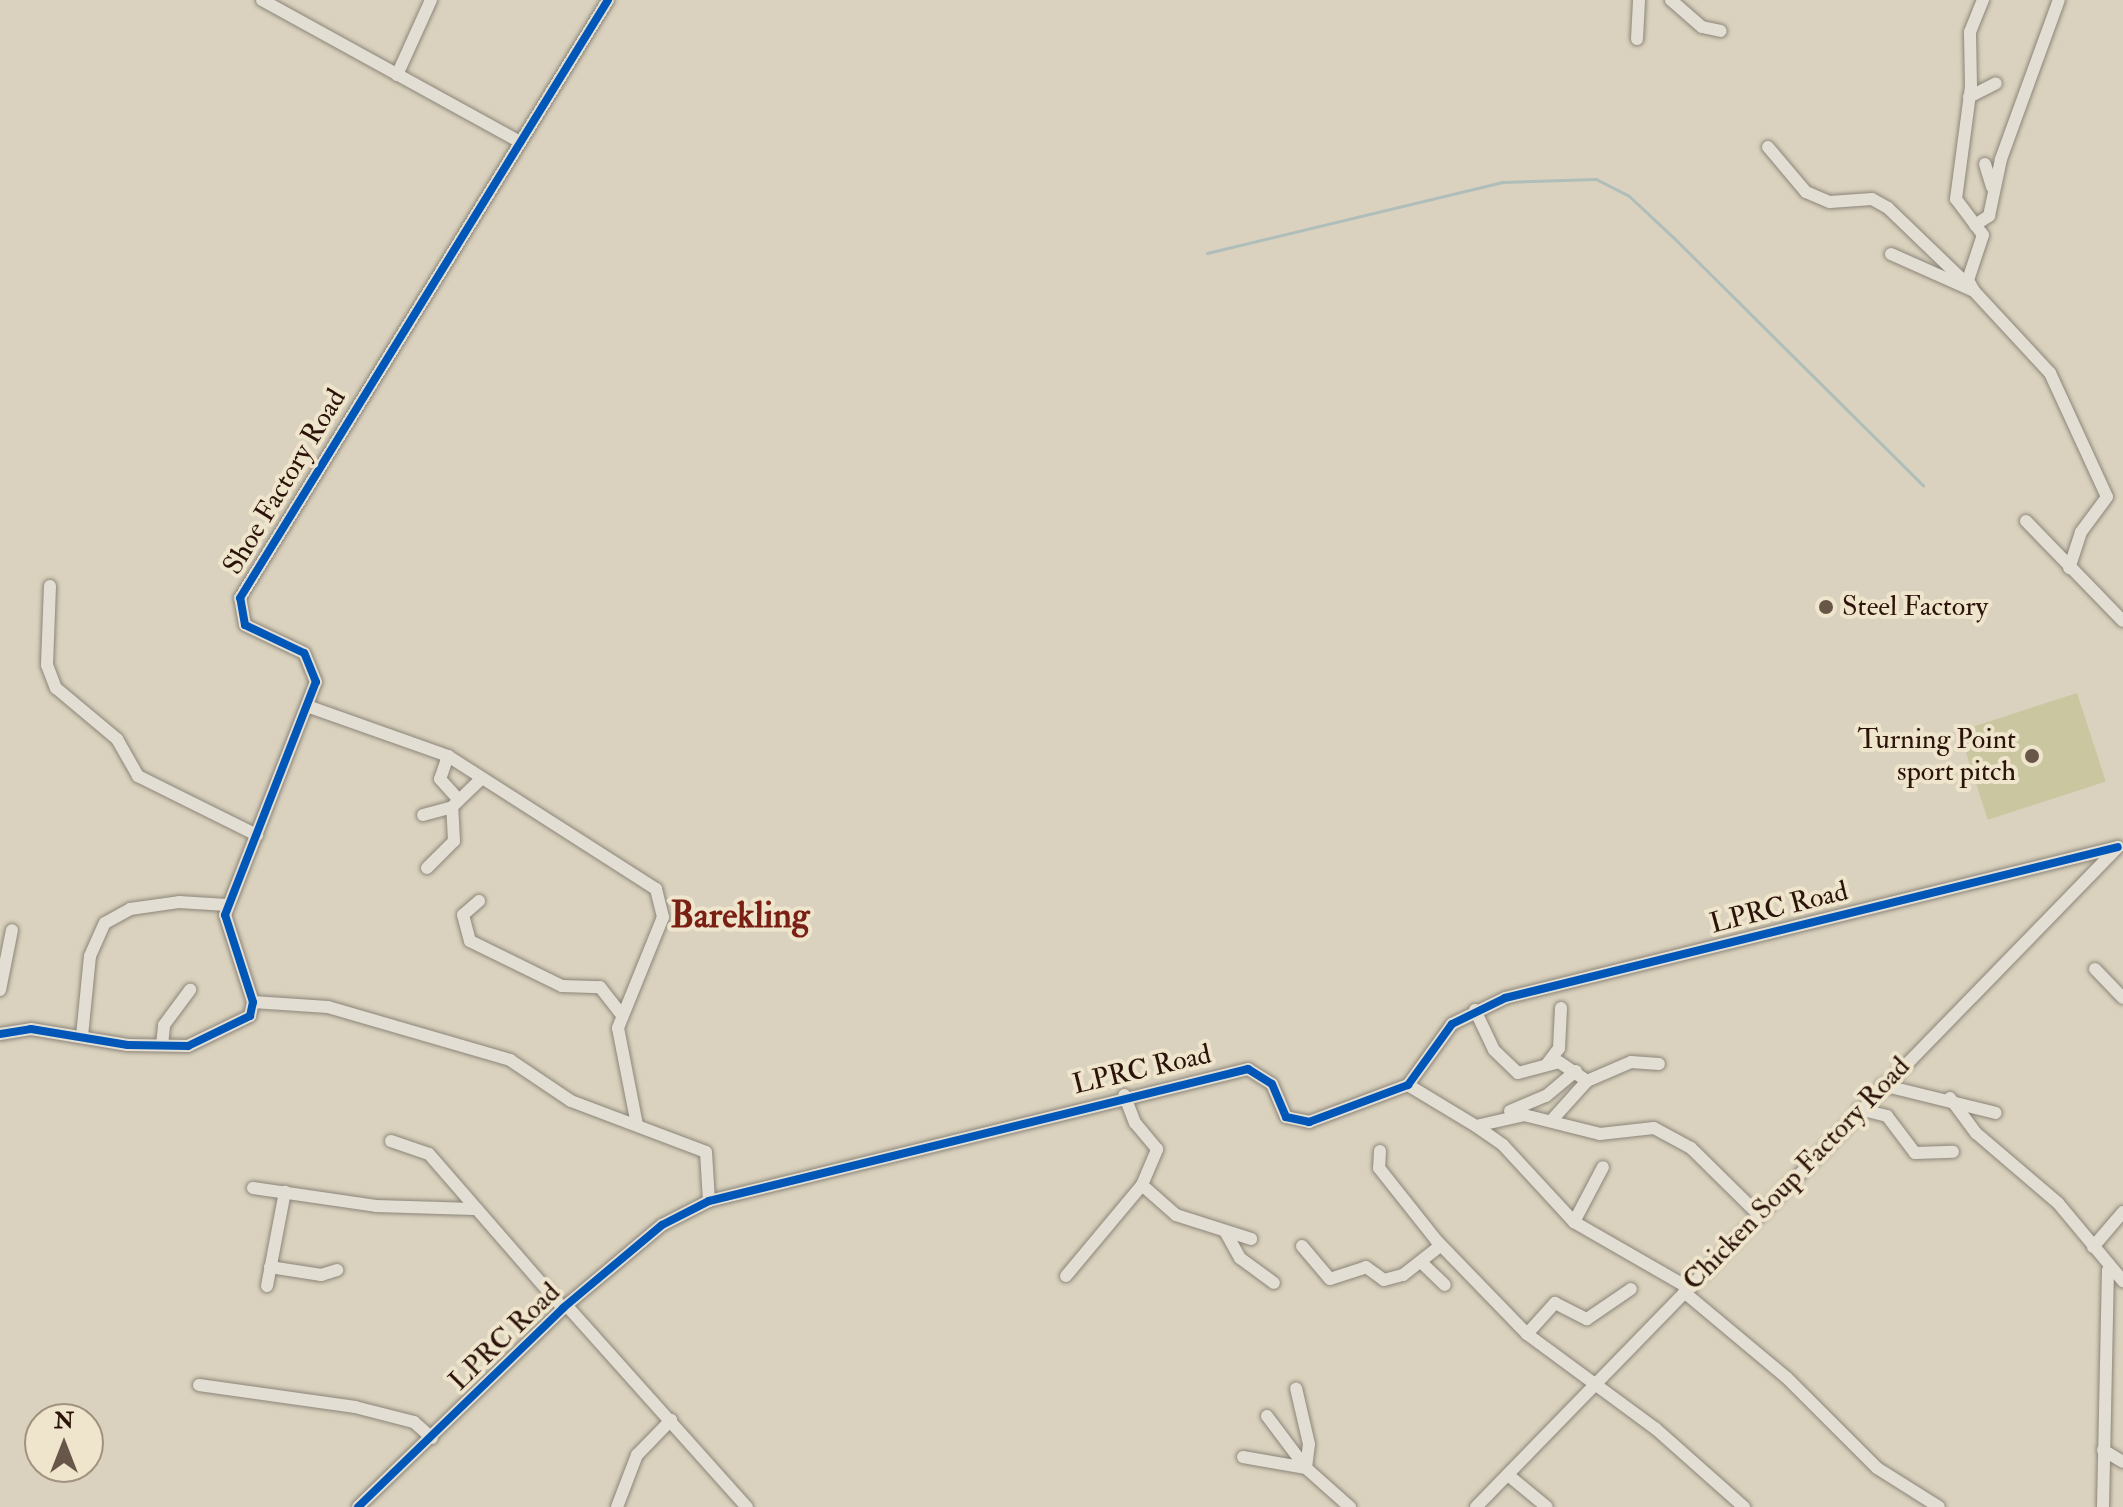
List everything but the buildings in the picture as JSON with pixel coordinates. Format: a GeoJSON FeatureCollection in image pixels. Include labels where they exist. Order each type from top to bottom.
{"type":"FeatureCollection","features":[{"type":"Feature","properties":{"kind":"street"},"geometry":{"type":"LineString","coordinates":[[262,0],[519,141]]}},
{"type":"Feature","properties":{"kind":"street"},"geometry":{"type":"LineString","coordinates":[[397,75],[431,0]]}},
{"type":"Feature","properties":{"kind":"street","name":"Shoe Factory Road"},"geometry":{"type":"LineString","coordinates":[[227,905],[307,706],[313,663],[245,625],[240,598],[608,0]]}},
{"type":"Feature","properties":{"kind":"street"},"geometry":{"type":"LineString","coordinates":[[1637,39],[1639,0]]}},
{"type":"Feature","properties":{"kind":"street"},"geometry":{"type":"LineString","coordinates":[[1671,0],[1702,27],[1721,31]]}},
{"type":"Feature","properties":{"kind":"street"},"geometry":{"type":"LineString","coordinates":[[1974,291],[1968,280],[1983,235],[1956,199],[1969,97],[1970,32],[1983,0]]}},
{"type":"Feature","properties":{"kind":"street"},"geometry":{"type":"LineString","coordinates":[[1975,225],[1989,216],[1992,187],[2059,0]]}},
{"type":"Feature","properties":{"kind":"street"},"geometry":{"type":"LineString","coordinates":[[1969,97],[1996,83]]}},
{"type":"Feature","properties":{"kind":"street"},"geometry":{"type":"LineString","coordinates":[[1768,147],[1806,192],[1830,202],[1872,199],[1888,208],[1974,291],[2050,373],[2107,497],[2081,532],[2069,568]]}},
{"type":"Feature","properties":{"kind":"street"},"geometry":{"type":"LineString","coordinates":[[1985,164],[1992,187]]}},
{"type":"Feature","properties":{"kind":"street"},"geometry":{"type":"LineString","coordinates":[[1891,254],[1974,291]]}},
{"type":"Feature","properties":{"kind":"street"},"geometry":{"type":"LineString","coordinates":[[2026,521],[2123,621]]}},
{"type":"Feature","properties":{"kind":"street"},"geometry":{"type":"LineString","coordinates":[[50,586],[47,665],[56,688],[117,739],[138,776],[257,835]]}},
{"type":"Feature","properties":{"kind":"street"},"geometry":{"type":"LineString","coordinates":[[307,706],[448,756],[479,781],[656,889],[663,917],[620,1013]]}},
{"type":"Feature","properties":{"kind":"street"},"geometry":{"type":"LineString","coordinates":[[427,868],[454,841],[455,804],[440,779],[448,756]]}},
{"type":"Feature","properties":{"kind":"street"},"geometry":{"type":"LineString","coordinates":[[423,815],[455,804],[479,781]]}},
{"type":"Feature","properties":{"kind":"street","name":"LPRC Road"},"geometry":{"type":"LineString","coordinates":[[358,1507],[565,1307],[662,1225],[709,1201],[1124,1095],[1248,1069],[1272,1084],[1286,1117],[1309,1122],[1408,1085],[1452,1024],[1475,1010],[2120,846]]}},
{"type":"Feature","properties":{"kind":"street","name":"Chicken Soup Factory Road"},"geometry":{"type":"LineString","coordinates":[[1476,1507],[1596,1386],[1882,1085],[2120,846]]}},
{"type":"Feature","properties":{"kind":"street"},"geometry":{"type":"LineString","coordinates":[[479,901],[463,915],[470,941],[562,986],[600,987],[620,1013],[637,1125]]}},
{"type":"Feature","properties":{"kind":"street"},"geometry":{"type":"LineString","coordinates":[[0,1034],[31,1029],[82,1036],[162,1045],[220,1036],[244,1025],[253,1002],[226,925],[227,905],[179,902],[130,909],[105,923],[84,985],[82,1036]]}},
{"type":"Feature","properties":{"kind":"street"},"geometry":{"type":"LineString","coordinates":[[0,990],[12,930]]}},
{"type":"Feature","properties":{"kind":"street"},"geometry":{"type":"LineString","coordinates":[[2095,969],[2123,998]]}},
{"type":"Feature","properties":{"kind":"street"},"geometry":{"type":"LineString","coordinates":[[162,1045],[164,1025],[190,990]]}},
{"type":"Feature","properties":{"kind":"street"},"geometry":{"type":"LineString","coordinates":[[253,1002],[328,1007],[510,1060],[571,1101],[710,1155],[709,1201]]}},
{"type":"Feature","properties":{"kind":"street"},"geometry":{"type":"LineString","coordinates":[[1547,1064],[1559,1048],[1561,1008]]}},
{"type":"Feature","properties":{"kind":"street"},"geometry":{"type":"LineString","coordinates":[[1475,1010],[1494,1050],[1518,1073],[1547,1064],[1576,1071],[1587,1081]]}},
{"type":"Feature","properties":{"kind":"street"},"geometry":{"type":"LineString","coordinates":[[1551,1121],[1587,1081],[1631,1062],[1659,1064]]}},
{"type":"Feature","properties":{"kind":"street"},"geometry":{"type":"LineString","coordinates":[[1479,1125],[1546,1096],[1576,1071]]}},
{"type":"Feature","properties":{"kind":"street"},"geometry":{"type":"LineString","coordinates":[[1408,1085],[1479,1125],[1503,1145],[1574,1222],[1686,1290],[1787,1378],[1877,1468],[1939,1507]]}},
{"type":"Feature","properties":{"kind":"street"},"geometry":{"type":"LineString","coordinates":[[1882,1085],[1950,1098],[1996,1113]]}},
{"type":"Feature","properties":{"kind":"street"},"geometry":{"type":"LineString","coordinates":[[1066,1276],[1142,1185],[1157,1149],[1135,1123],[1124,1095]]}},
{"type":"Feature","properties":{"kind":"street"},"geometry":{"type":"LineString","coordinates":[[1950,1098],[2093,1247],[2108,1270],[2123,1281]]}},
{"type":"Feature","properties":{"kind":"street"},"geometry":{"type":"LineString","coordinates":[[1859,1109],[1887,1116],[1915,1153],[1953,1152]]}},
{"type":"Feature","properties":{"kind":"street"},"geometry":{"type":"LineString","coordinates":[[1479,1125],[1524,1115],[1600,1134],[1654,1128],[1691,1148],[1759,1215]]}},
{"type":"Feature","properties":{"kind":"street"},"geometry":{"type":"LineString","coordinates":[[391,1141],[421,1147],[473,1209],[671,1420],[747,1507]]}},
{"type":"Feature","properties":{"kind":"street"},"geometry":{"type":"LineString","coordinates":[[1380,1151],[1379,1168],[1440,1246],[1527,1334],[1744,1507]]}},
{"type":"Feature","properties":{"kind":"street"},"geometry":{"type":"LineString","coordinates":[[1574,1222],[1603,1167]]}},
{"type":"Feature","properties":{"kind":"street"},"geometry":{"type":"LineString","coordinates":[[1142,1185],[1176,1215],[1251,1239]]}},
{"type":"Feature","properties":{"kind":"street"},"geometry":{"type":"LineString","coordinates":[[253,1188],[376,1206],[473,1209]]}},
{"type":"Feature","properties":{"kind":"street"},"geometry":{"type":"LineString","coordinates":[[267,1286],[285,1192]]}},
{"type":"Feature","properties":{"kind":"street"},"geometry":{"type":"LineString","coordinates":[[2093,1247],[2123,1212]]}},
{"type":"Feature","properties":{"kind":"street"},"geometry":{"type":"LineString","coordinates":[[1225,1231],[1240,1258],[1274,1283]]}},
{"type":"Feature","properties":{"kind":"street"},"geometry":{"type":"LineString","coordinates":[[1302,1246],[1334,1279],[1366,1267],[1391,1279],[1421,1262],[1440,1246]]}},
{"type":"Feature","properties":{"kind":"street"},"geometry":{"type":"LineString","coordinates":[[1421,1262],[1445,1285]]}},
{"type":"Feature","properties":{"kind":"street"},"geometry":{"type":"LineString","coordinates":[[270,1267],[321,1275],[337,1270]]}},
{"type":"Feature","properties":{"kind":"street"},"geometry":{"type":"LineString","coordinates":[[2103,1507],[2108,1270]]}},
{"type":"Feature","properties":{"kind":"street"},"geometry":{"type":"LineString","coordinates":[[1527,1334],[1555,1303],[1587,1319],[1631,1289]]}},
{"type":"Feature","properties":{"kind":"street"},"geometry":{"type":"LineString","coordinates":[[199,1385],[355,1407],[414,1422],[432,1438]]}},
{"type":"Feature","properties":{"kind":"street"},"geometry":{"type":"LineString","coordinates":[[1296,1388],[1309,1444],[1306,1468]]}},
{"type":"Feature","properties":{"kind":"street"},"geometry":{"type":"LineString","coordinates":[[1267,1416],[1306,1468],[1350,1507]]}},
{"type":"Feature","properties":{"kind":"street"},"geometry":{"type":"LineString","coordinates":[[617,1507],[637,1455],[671,1420]]}},
{"type":"Feature","properties":{"kind":"street"},"geometry":{"type":"LineString","coordinates":[[2103,1450],[2123,1449]]}},
{"type":"Feature","properties":{"kind":"street"},"geometry":{"type":"LineString","coordinates":[[2103,1450],[2123,1462]]}},
{"type":"Feature","properties":{"kind":"street"},"geometry":{"type":"LineString","coordinates":[[1243,1457],[1306,1468]]}},
{"type":"Feature","properties":{"kind":"street"},"geometry":{"type":"LineString","coordinates":[[1508,1475],[1547,1507]]}},
{"type":"Feature","properties":{"kind":"shaded area","name":"Turning Point sport pitch"},"geometry":{"type":"Polygon","coordinates":[[[2077,693],[2106,781],[1988,820],[1959,731],[2077,693]]]}},
{"type":"Feature","properties":{"kind":"waterway"},"geometry":{"type":"LineString","coordinates":[[1207,253],[1502,182],[1596,179],[1629,196],[1674,238],[1923,485]]}},
{"type":"Feature","properties":{"kind":"cycle path"},"geometry":{"type":"LineString","coordinates":[[0,1034],[31,1029],[128,1045],[188,1046],[250,1016],[253,1002],[225,915],[316,682],[304,653],[245,625],[240,598],[608,0]]}},
{"type":"Feature","properties":{"kind":"cycle path"},"geometry":{"type":"LineString","coordinates":[[358,1507],[563,1308],[662,1225],[709,1201],[1248,1069],[1272,1084],[1286,1117],[1309,1122],[1408,1085],[1452,1024],[1505,998],[2118,847]]}},
{"type":"Feature","properties":{"kind":"place","name":"Steel Factory"},"geometry":{"type":"Point","coordinates":[1826,607]}},
{"type":"Feature","properties":{"kind":"place","name":"Turning Point sport pitch"},"geometry":{"type":"Point","coordinates":[2032,756]}},
{"type":"Feature","properties":{"kind":"district","name":"Barekling"},"geometry":{"type":"Point","coordinates":[740,916]}}]}
